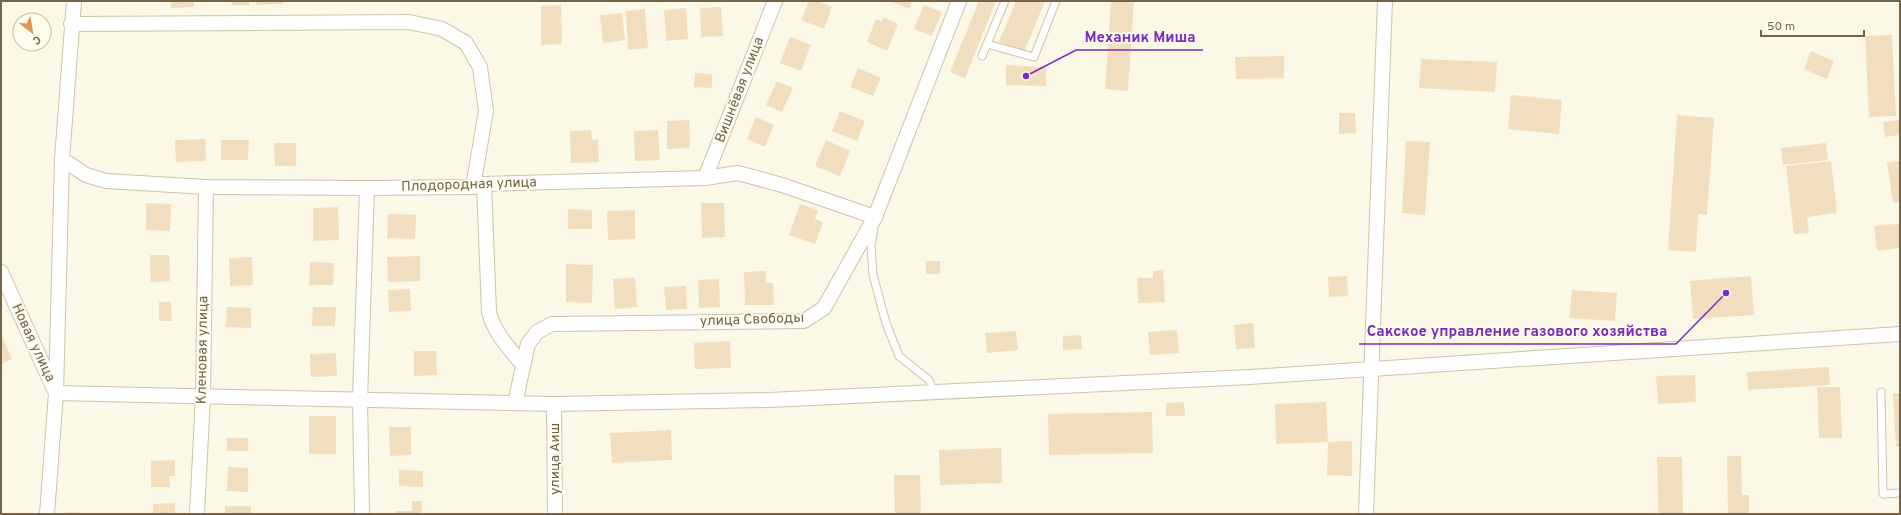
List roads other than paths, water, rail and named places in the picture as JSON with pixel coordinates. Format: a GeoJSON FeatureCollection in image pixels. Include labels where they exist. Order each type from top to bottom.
{"type":"FeatureCollection","features":[{"type":"Feature","properties":{"kind":"street"},"geometry":{"type":"LineString","coordinates":[[47,514],[56,393],[62,159],[71,24],[74,1]]}},
{"type":"Feature","properties":{"kind":"street","name":"Вишнёвая улица"},"geometry":{"type":"LineString","coordinates":[[705,178],[775,1]]}},
{"type":"Feature","properties":{"kind":"street","name":"улица Свободы"},"geometry":{"type":"LineString","coordinates":[[516,403],[528,344],[537,332],[552,324],[804,321],[824,308],[875,217],[959,1]]}},
{"type":"Feature","properties":{"kind":"street"},"geometry":{"type":"LineString","coordinates":[[1366,514],[1385,1]]}},
{"type":"Feature","properties":{"kind":"street"},"geometry":{"type":"LineString","coordinates":[[71,24],[409,22],[442,29],[466,43],[480,67],[486,111],[478,185],[489,312],[496,330],[523,365]]}},
{"type":"Feature","properties":{"kind":"street","name":"Плодородная улица"},"geometry":{"type":"LineString","coordinates":[[62,159],[86,175],[106,181],[206,187],[367,188],[705,178],[738,173],[782,185],[875,217]]}},
{"type":"Feature","properties":{"kind":"street","name":"Кленовая улица"},"geometry":{"type":"LineString","coordinates":[[197,514],[203,396],[206,187]]}},
{"type":"Feature","properties":{"kind":"street"},"geometry":{"type":"LineString","coordinates":[[362,514],[360,399],[367,188]]}},
{"type":"Feature","properties":{"kind":"street","name":"Новая улица"},"geometry":{"type":"LineString","coordinates":[[1,272],[56,393]]}},
{"type":"Feature","properties":{"kind":"street"},"geometry":{"type":"LineString","coordinates":[[56,393],[554,404],[770,400],[1250,377],[1900,334]]}},
{"type":"Feature","properties":{"kind":"street","name":"улица Аиш"},"geometry":{"type":"LineString","coordinates":[[554,404],[555,514]]}},
{"type":"Feature","properties":{"kind":"lane"},"geometry":{"type":"LineString","coordinates":[[982,56],[1005,1]]}},
{"type":"Feature","properties":{"kind":"lane"},"geometry":{"type":"LineString","coordinates":[[987,44],[1034,57],[1056,1]]}},
{"type":"Feature","properties":{"kind":"lane"},"geometry":{"type":"LineString","coordinates":[[875,217],[871,246],[873,275],[886,323],[899,356],[929,380],[934,392]]}},
{"type":"Feature","properties":{"kind":"lane"},"geometry":{"type":"LineString","coordinates":[[1881,392],[1883,494],[1900,493]]}},
{"type":"Feature","properties":{"kind":"place","name":"Механик Миша"},"geometry":{"type":"Point","coordinates":[1026,76]}},
{"type":"Feature","properties":{"kind":"place","name":"Сакское управление газового хозяйства"},"geometry":{"type":"Point","coordinates":[1726,293]}}]}
